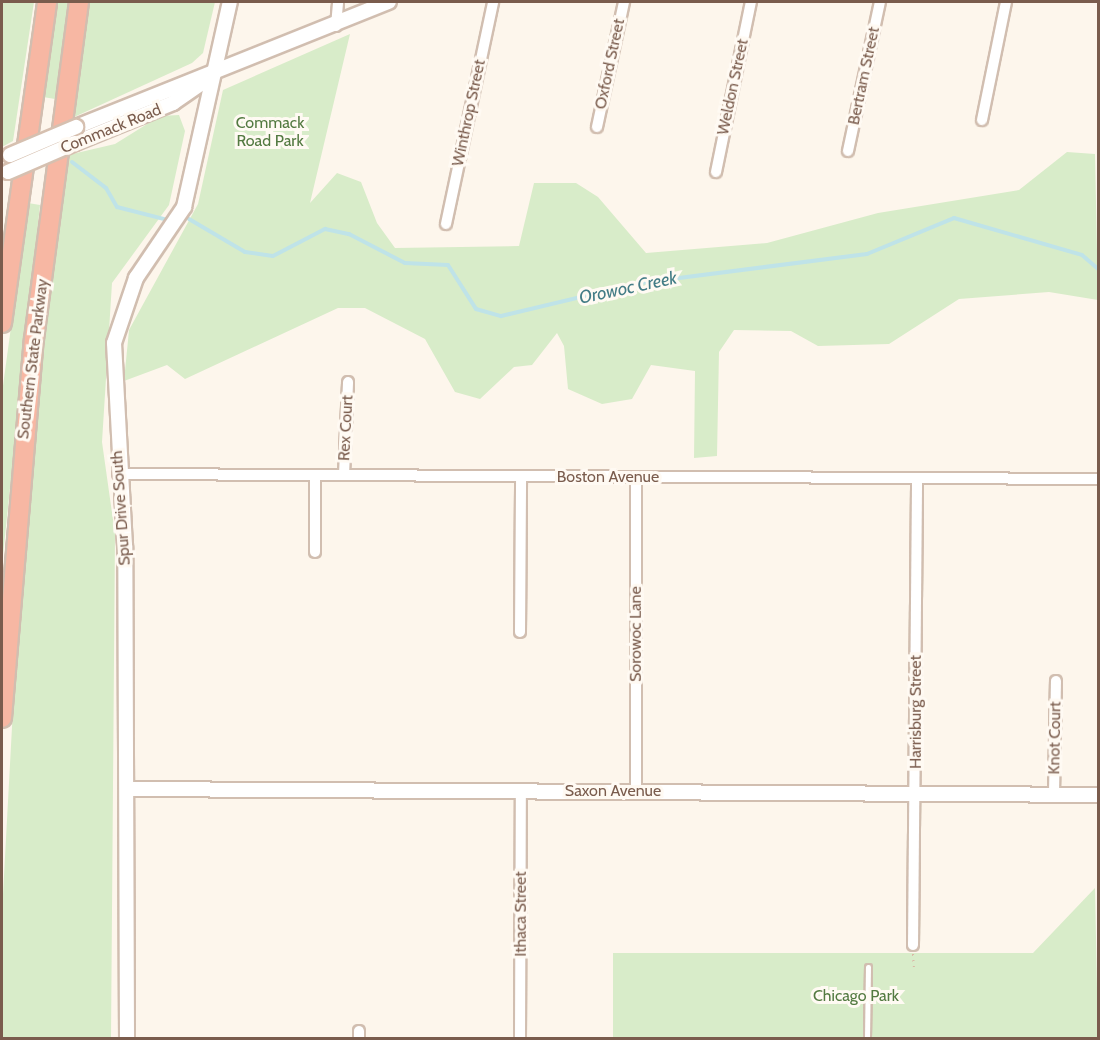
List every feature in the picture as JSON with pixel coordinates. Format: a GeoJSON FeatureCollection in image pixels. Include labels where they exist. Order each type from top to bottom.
{"type":"FeatureCollection","features":[{"type":"Feature","properties":{"kind":"highway"},"geometry":{"type":"LineString","coordinates":[[2,323],[47,2]]}},
{"type":"Feature","properties":{"kind":"highway","name":"Southern State Parkway"},"geometry":{"type":"LineString","coordinates":[[2,718],[6,582],[34,339],[79,2]]}},
{"type":"Feature","properties":{"kind":"street","name":"Spur Drive South"},"geometry":{"type":"LineString","coordinates":[[127,1038],[128,789],[125,546],[118,474],[114,343],[136,278],[184,207],[230,2]]}},
{"type":"Feature","properties":{"kind":"street"},"geometry":{"type":"LineString","coordinates":[[336,26],[338,2]]}},
{"type":"Feature","properties":{"kind":"street","name":"Commack Road"},"geometry":{"type":"LineString","coordinates":[[6,156],[336,26],[389,2]]}},
{"type":"Feature","properties":{"kind":"street","name":"Winthrop Street"},"geometry":{"type":"LineString","coordinates":[[446,224],[493,2]]}},
{"type":"Feature","properties":{"kind":"street","name":"Oxford Street"},"geometry":{"type":"LineString","coordinates":[[597,127],[624,2]]}},
{"type":"Feature","properties":{"kind":"street","name":"Weldon Street"},"geometry":{"type":"LineString","coordinates":[[716,172],[751,2]]}},
{"type":"Feature","properties":{"kind":"street","name":"Bertram Street"},"geometry":{"type":"LineString","coordinates":[[848,151],[880,2]]}},
{"type":"Feature","properties":{"kind":"street"},"geometry":{"type":"LineString","coordinates":[[982,120],[1006,2]]}},
{"type":"Feature","properties":{"kind":"street","name":"Commack Road"},"geometry":{"type":"LineString","coordinates":[[4,174],[173,103],[215,74]]}},
{"type":"Feature","properties":{"kind":"street","name":"Rex Court"},"geometry":{"type":"LineString","coordinates":[[344,475],[348,382]]}},
{"type":"Feature","properties":{"kind":"street","name":"Boston Avenue"},"geometry":{"type":"LineString","coordinates":[[118,474],[1098,479]]}},
{"type":"Feature","properties":{"kind":"street"},"geometry":{"type":"LineString","coordinates":[[315,476],[315,552]]}},
{"type":"Feature","properties":{"kind":"street"},"geometry":{"type":"LineString","coordinates":[[520,632],[521,476]]}},
{"type":"Feature","properties":{"kind":"street","name":"Sorowoc Lane"},"geometry":{"type":"LineString","coordinates":[[636,477],[636,791]]}},
{"type":"Feature","properties":{"kind":"street","name":"Harrisburg Street"},"geometry":{"type":"LineString","coordinates":[[913,945],[916,792],[916,479]]}},
{"type":"Feature","properties":{"kind":"street","name":"Knot Court"},"geometry":{"type":"LineString","coordinates":[[1054,794],[1056,681]]}},
{"type":"Feature","properties":{"kind":"street","name":"Saxon Avenue"},"geometry":{"type":"LineString","coordinates":[[128,789],[916,792],[1098,795]]}},
{"type":"Feature","properties":{"kind":"street","name":"Ithaca Street"},"geometry":{"type":"LineString","coordinates":[[520,1038],[522,790]]}},
{"type":"Feature","properties":{"kind":"lane"},"geometry":{"type":"LineString","coordinates":[[867,1038],[868,967]]}},
{"type":"Feature","properties":{"kind":"path"},"geometry":{"type":"LineString","coordinates":[[913,945],[914,969]]}},
{"type":"Feature","properties":{"kind":"green space"},"geometry":{"type":"Polygon","coordinates":[[[2,2],[34,2],[13,141],[2,147],[2,2]]]}},
{"type":"Feature","properties":{"kind":"green space"},"geometry":{"type":"Polygon","coordinates":[[[56,2],[68,2],[55,99],[43,97],[56,2]]]}},
{"type":"Feature","properties":{"kind":"green space"},"geometry":{"type":"Polygon","coordinates":[[[88,2],[215,2],[203,53],[192,63],[72,118],[88,2]]]}},
{"type":"Feature","properties":{"kind":"green space","name":"Commack Road Park"},"geometry":{"type":"Polygon","coordinates":[[[350,34],[310,203],[337,173],[361,182],[377,223],[395,248],[519,246],[534,183],[576,183],[598,197],[646,253],[767,243],[878,213],[1019,190],[1067,152],[1095,154],[1098,300],[1049,292],[959,299],[889,344],[818,346],[791,331],[734,330],[719,352],[717,456],[694,458],[695,371],[651,365],[632,399],[602,404],[568,389],[564,346],[557,333],[532,365],[514,367],[480,399],[455,392],[425,339],[365,308],[338,308],[185,379],[167,365],[124,381],[129,330],[198,204],[223,90],[350,34]]]}},
{"type":"Feature","properties":{"kind":"green space"},"geometry":{"type":"Polygon","coordinates":[[[179,115],[185,131],[169,205],[112,283],[102,442],[115,534],[111,1038],[2,1038],[2,913],[20,578],[39,373],[68,155],[115,144],[160,116],[179,115]]]}},
{"type":"Feature","properties":{"kind":"green space"},"geometry":{"type":"Polygon","coordinates":[[[28,203],[40,205],[2,564],[2,393],[28,203]]]}},
{"type":"Feature","properties":{"kind":"green space","name":"Chicago Park"},"geometry":{"type":"Polygon","coordinates":[[[1095,888],[1098,1038],[613,1038],[613,953],[1033,953],[1095,888]]]}},
{"type":"Feature","properties":{"kind":"waterway","name":"Orowoc Creek"},"geometry":{"type":"LineString","coordinates":[[72,162],[106,188],[117,207],[168,220]]}},
{"type":"Feature","properties":{"kind":"waterway","name":"Orowoc Creek"},"geometry":{"type":"LineString","coordinates":[[189,219],[245,252],[273,256],[325,229],[349,234],[405,263],[448,265],[476,309],[501,316],[640,283],[867,254],[954,218],[1082,255],[1098,269]]}}]}
